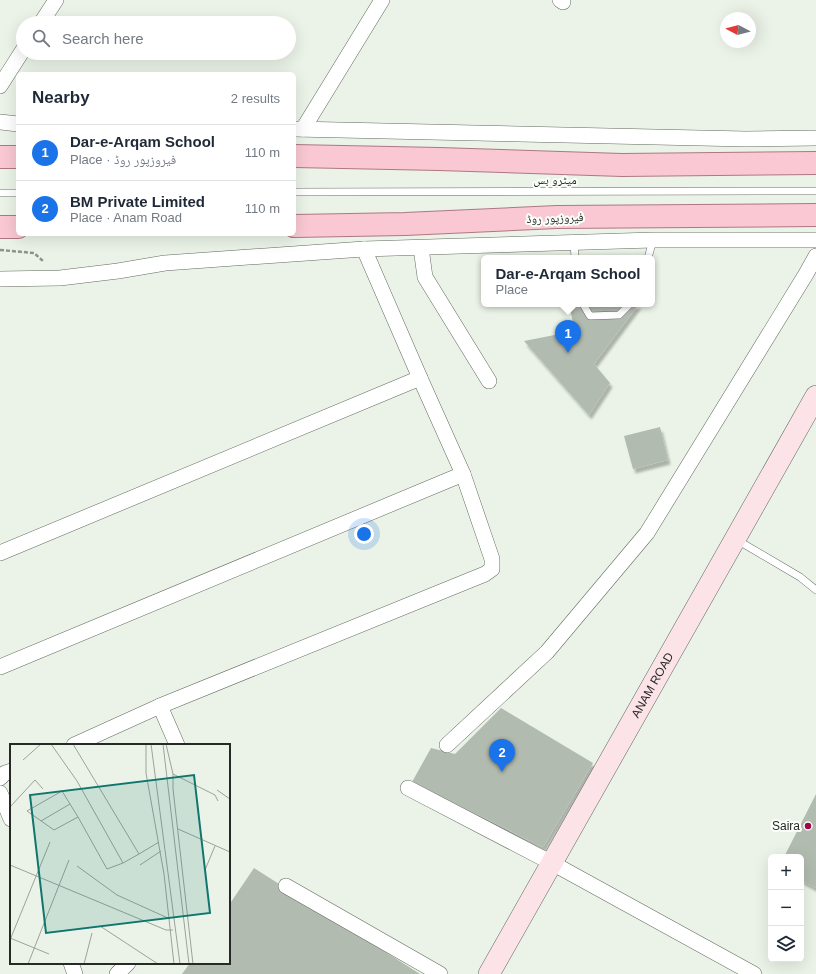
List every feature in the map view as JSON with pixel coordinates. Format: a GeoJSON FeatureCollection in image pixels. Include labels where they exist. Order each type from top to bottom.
{"type":"FeatureCollection","features":[{"type":"Feature","properties":{"kind":"main road"},"geometry":{"type":"LineString","coordinates":[[296,156],[622,165],[816,163]]}},
{"type":"Feature","properties":{"kind":"main road"},"geometry":{"type":"LineString","coordinates":[[0,158],[16,157]]}},
{"type":"Feature","properties":{"kind":"main road","name":"فیروزپور روڈ"},"geometry":{"type":"LineString","coordinates":[[296,226],[405,224],[557,217],[816,215]]}},
{"type":"Feature","properties":{"kind":"main road"},"geometry":{"type":"LineString","coordinates":[[0,227],[16,227]]}},
{"type":"Feature","properties":{"kind":"street"},"geometry":{"type":"LineString","coordinates":[[46,16],[56,0]]}},
{"type":"Feature","properties":{"kind":"street"},"geometry":{"type":"LineString","coordinates":[[298,129],[382,0]]}},
{"type":"Feature","properties":{"kind":"street"},"geometry":{"type":"LineString","coordinates":[[0,86],[17,60]]}},
{"type":"Feature","properties":{"kind":"street"},"geometry":{"type":"LineString","coordinates":[[0,122],[16,124]]}},
{"type":"Feature","properties":{"kind":"street"},"geometry":{"type":"LineString","coordinates":[[298,129],[738,139],[816,138]]}},
{"type":"Feature","properties":{"kind":"street"},"geometry":{"type":"LineString","coordinates":[[722,215],[723,239]]}},
{"type":"Feature","properties":{"kind":"street"},"geometry":{"type":"LineString","coordinates":[[557,217],[558,242]]}},
{"type":"Feature","properties":{"kind":"street"},"geometry":{"type":"LineString","coordinates":[[0,279],[60,278],[118,271],[165,263],[364,249],[653,240],[816,240]]}},
{"type":"Feature","properties":{"kind":"street"},"geometry":{"type":"LineString","coordinates":[[421,248],[425,277],[488,381]]}},
{"type":"Feature","properties":{"kind":"street"},"geometry":{"type":"LineString","coordinates":[[80,744],[160,706],[485,574],[492,569],[492,559],[463,474],[364,249]]}},
{"type":"Feature","properties":{"kind":"street"},"geometry":{"type":"LineString","coordinates":[[447,744],[547,652],[647,533],[816,256]]}},
{"type":"Feature","properties":{"kind":"street"},"geometry":{"type":"LineString","coordinates":[[0,552],[420,378]]}},
{"type":"Feature","properties":{"kind":"street","name":"ANAM ROAD"},"geometry":{"type":"LineString","coordinates":[[489,974],[816,396]]}},
{"type":"Feature","properties":{"kind":"street"},"geometry":{"type":"LineString","coordinates":[[0,667],[463,474]]}},
{"type":"Feature","properties":{"kind":"street"},"geometry":{"type":"LineString","coordinates":[[160,706],[177,744]]}},
{"type":"Feature","properties":{"kind":"street"},"geometry":{"type":"LineString","coordinates":[[0,778],[5,773],[10,771]]}},
{"type":"Feature","properties":{"kind":"street"},"geometry":{"type":"LineString","coordinates":[[408,788],[552,864],[754,974]]}},
{"type":"Feature","properties":{"kind":"street"},"geometry":{"type":"LineString","coordinates":[[0,793],[10,817]]}},
{"type":"Feature","properties":{"kind":"street"},"geometry":{"type":"LineString","coordinates":[[286,886],[440,974]]}},
{"type":"Feature","properties":{"kind":"street"},"geometry":{"type":"LineString","coordinates":[[71,964],[75,974]]}},
{"type":"Feature","properties":{"kind":"street"},"geometry":{"type":"LineString","coordinates":[[117,974],[127,964]]}},
{"type":"Feature","properties":{"kind":"lane","name":"میٹرو بس"},"geometry":{"type":"LineString","coordinates":[[296,192],[816,191]]}},
{"type":"Feature","properties":{"kind":"lane"},"geometry":{"type":"LineString","coordinates":[[0,193],[16,193]]}},
{"type":"Feature","properties":{"kind":"lane"},"geometry":{"type":"LineString","coordinates":[[649,255],[653,240]]}},
{"type":"Feature","properties":{"kind":"lane"},"geometry":{"type":"LineString","coordinates":[[574,243],[575,255]]}},
{"type":"Feature","properties":{"kind":"lane"},"geometry":{"type":"LineString","coordinates":[[585,307],[590,316],[619,315],[627,307]]}},
{"type":"Feature","properties":{"kind":"lane"},"geometry":{"type":"LineString","coordinates":[[735,539],[800,578],[816,590]]}},
{"type":"Feature","properties":{"kind":"path"},"geometry":{"type":"LineString","coordinates":[[0,250],[34,252],[60,278]]}},
{"type":"Feature","properties":{"kind":"building"},"geometry":{"type":"Polygon","coordinates":[[[570,307],[637,307],[594,364],[610,383],[589,415],[524,341],[575,331],[570,307]]]}},
{"type":"Feature","properties":{"kind":"building"},"geometry":{"type":"Polygon","coordinates":[[[660,427],[668,460],[633,469],[624,436],[660,427]]]}},
{"type":"Feature","properties":{"kind":"building"},"geometry":{"type":"Polygon","coordinates":[[[501,708],[593,763],[543,847],[412,782],[431,748],[455,754],[501,708]]]}},
{"type":"Feature","properties":{"kind":"building","name":"Saira"},"geometry":{"type":"Polygon","coordinates":[[[816,794],[816,888],[804,882],[804,854],[786,854],[816,794]]]}},
{"type":"Feature","properties":{"kind":"building"},"geometry":{"type":"Polygon","coordinates":[[[254,868],[420,974],[182,974],[189,964],[230,964],[230,904],[254,868]]]}},
{"type":"Feature","properties":{"kind":"place","name":"Dar-e-Arqam School"},"geometry":{"type":"Point","coordinates":[568,353]}},
{"type":"Feature","properties":{"kind":"place","name":"BM Private Limited"},"geometry":{"type":"Point","coordinates":[502,772]}},
{"type":"Feature","properties":{"kind":"place","name":"Saira"},"geometry":{"type":"Point","coordinates":[808,826]}}]}
